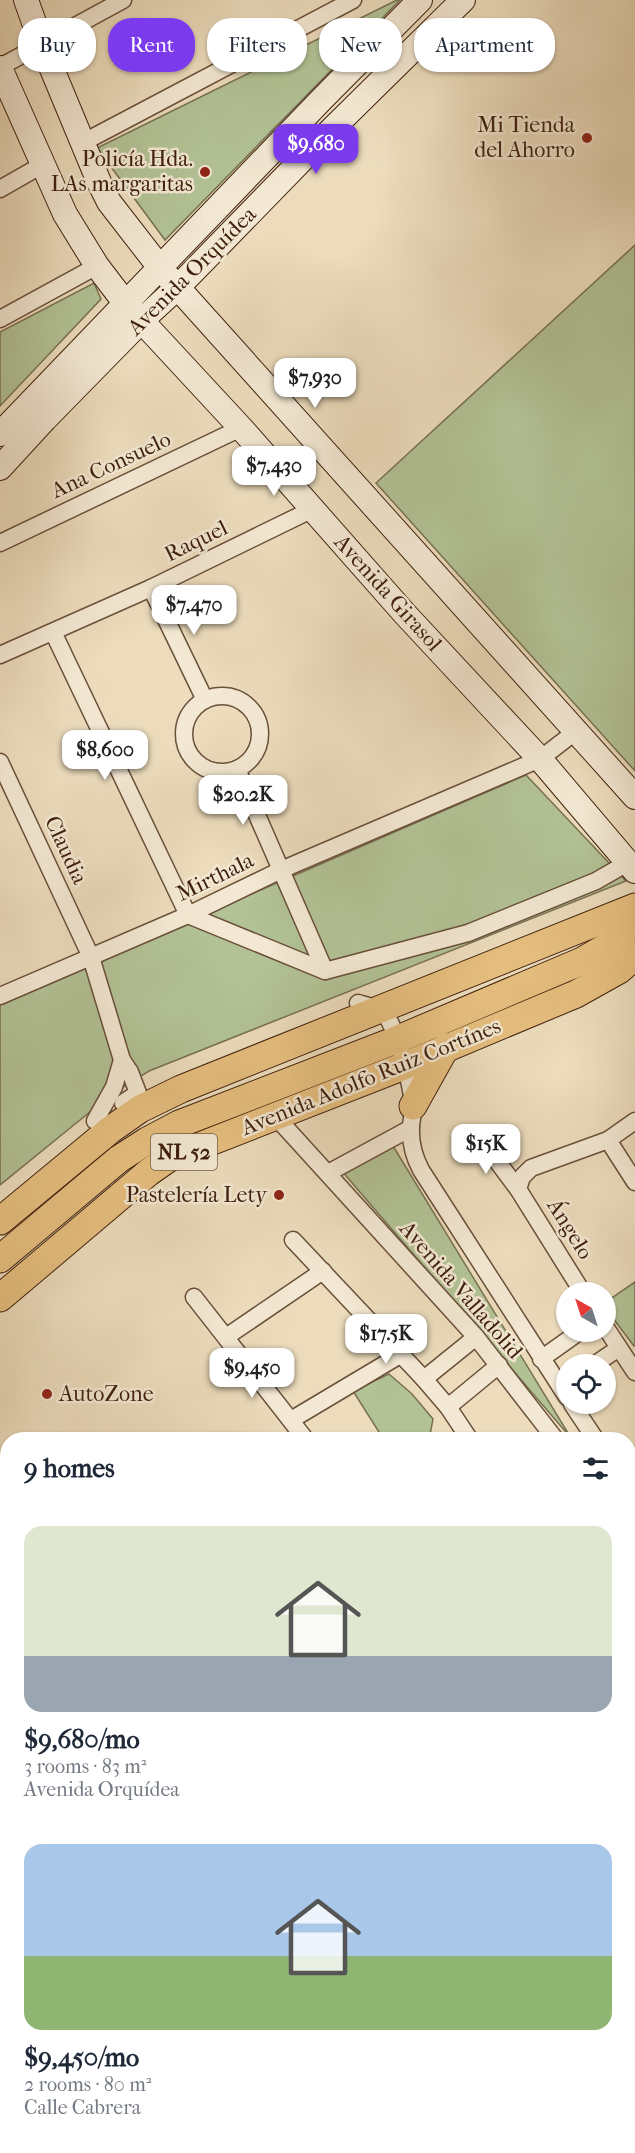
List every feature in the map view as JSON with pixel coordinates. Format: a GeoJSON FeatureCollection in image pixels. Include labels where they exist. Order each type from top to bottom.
{"type":"FeatureCollection","features":[{"type":"Feature","properties":{"kind":"main road"},"geometry":{"type":"LineString","coordinates":[[0,1221],[110,1130],[140,1109],[367,1006],[635,890]]}},
{"type":"Feature","properties":{"kind":"main road"},"geometry":{"type":"LineString","coordinates":[[0,1207],[98,1128],[151,1095],[199,1072],[635,898]]}},
{"type":"Feature","properties":{"kind":"main road"},"geometry":{"type":"LineString","coordinates":[[0,1196],[95,1121],[130,1098],[183,1071],[635,907]]}},
{"type":"Feature","properties":{"kind":"main road"},"geometry":{"type":"LineString","coordinates":[[0,1260],[119,1159],[147,1141],[189,1120],[396,1040],[582,961],[608,946],[635,925]]}},
{"type":"Feature","properties":{"kind":"main road","name":"Avenida Adolfo Ruiz Cortínes"},"geometry":{"type":"LineString","coordinates":[[0,1298],[157,1166],[187,1151],[404,1066],[576,994],[619,970],[634,957]]}},
{"type":"Feature","properties":{"kind":"main road"},"geometry":{"type":"LineString","coordinates":[[412,1117],[446,1047]]}},
{"type":"Feature","properties":{"kind":"street"},"geometry":{"type":"LineString","coordinates":[[26,0],[32,18]]}},
{"type":"Feature","properties":{"kind":"street"},"geometry":{"type":"LineString","coordinates":[[91,18],[123,0]]}},
{"type":"Feature","properties":{"kind":"street"},"geometry":{"type":"LineString","coordinates":[[82,143],[353,0]]}},
{"type":"Feature","properties":{"kind":"street","name":"Avenida Orquídea"},"geometry":{"type":"LineString","coordinates":[[402,19],[420,0]]}},
{"type":"Feature","properties":{"kind":"street","name":"Avenida Orquídea"},"geometry":{"type":"LineString","coordinates":[[444,18],[463,0]]}},
{"type":"Feature","properties":{"kind":"street"},"geometry":{"type":"LineString","coordinates":[[402,21],[414,34]]}},
{"type":"Feature","properties":{"kind":"street","name":"Avenida Orquídea"},"geometry":{"type":"LineString","coordinates":[[0,434],[134,313],[178,287],[414,47]]}},
{"type":"Feature","properties":{"kind":"street"},"geometry":{"type":"LineString","coordinates":[[0,67],[18,58]]}},
{"type":"Feature","properties":{"kind":"street","name":"Avenida Girasol"},"geometry":{"type":"LineString","coordinates":[[0,67],[65,214],[97,266],[134,313],[241,428],[405,614],[540,759],[632,867]]}},
{"type":"Feature","properties":{"kind":"street"},"geometry":{"type":"LineString","coordinates":[[53,72],[109,202],[161,269],[635,797]]}},
{"type":"Feature","properties":{"kind":"street","name":"Avenida Orquídea"},"geometry":{"type":"LineString","coordinates":[[0,468],[45,419],[134,313],[161,269],[349,72]]}},
{"type":"Feature","properties":{"kind":"street"},"geometry":{"type":"LineString","coordinates":[[0,189],[42,165]]}},
{"type":"Feature","properties":{"kind":"street"},"geometry":{"type":"LineString","coordinates":[[0,320],[97,266]]}},
{"type":"Feature","properties":{"kind":"street","name":"Ana Consuelo"},"geometry":{"type":"LineString","coordinates":[[0,543],[241,428]]}},
{"type":"Feature","properties":{"kind":"street","name":"Raquel"},"geometry":{"type":"LineString","coordinates":[[0,655],[151,588],[313,509]]}},
{"type":"Feature","properties":{"kind":"street"},"geometry":{"type":"LineString","coordinates":[[151,588],[205,699]]}},
{"type":"Feature","properties":{"kind":"street"},"geometry":{"type":"LineString","coordinates":[[53,632],[188,915],[325,971],[468,933],[632,867]]}},
{"type":"Feature","properties":{"kind":"street"},"geometry":{"type":"LineString","coordinates":[[218,695],[238,699],[254,711],[260,723],[261,737],[257,750],[249,761],[237,769],[227,772],[206,768],[197,763],[186,745],[185,724],[196,706],[205,699],[218,695]]}},
{"type":"Feature","properties":{"kind":"street","name":"Mirthala"},"geometry":{"type":"LineString","coordinates":[[0,996],[188,915],[281,870],[540,759],[575,732]]}},
{"type":"Feature","properties":{"kind":"street","name":"Claudia"},"geometry":{"type":"LineString","coordinates":[[0,762],[91,957],[122,1060],[130,1072],[130,1098]]}},
{"type":"Feature","properties":{"kind":"street"},"geometry":{"type":"LineString","coordinates":[[237,769],[325,971]]}},
{"type":"Feature","properties":{"kind":"street","name":"Avenida Valladolid"},"geometry":{"type":"LineString","coordinates":[[367,1006],[386,1017],[396,1040],[404,1066],[412,1117],[415,1158],[421,1170],[541,1359],[556,1378]]}},
{"type":"Feature","properties":{"kind":"street"},"geometry":{"type":"LineString","coordinates":[[95,1121],[114,1087],[122,1060]]}},
{"type":"Feature","properties":{"kind":"street","name":"Avenida Valladolid"},"geometry":{"type":"LineString","coordinates":[[276,1117],[476,1337],[550,1432]]}},
{"type":"Feature","properties":{"kind":"street"},"geometry":{"type":"LineString","coordinates":[[328,1173],[412,1117]]}},
{"type":"Feature","properties":{"kind":"street"},"geometry":{"type":"LineString","coordinates":[[518,1190],[522,1177],[531,1168],[608,1140],[635,1121]]}},
{"type":"Feature","properties":{"kind":"street"},"geometry":{"type":"LineString","coordinates":[[608,1140],[635,1182]]}},
{"type":"Feature","properties":{"kind":"street","name":"Ángelo"},"geometry":{"type":"LineString","coordinates":[[482,1141],[518,1190],[577,1282]]}},
{"type":"Feature","properties":{"kind":"street"},"geometry":{"type":"LineString","coordinates":[[293,1240],[424,1379],[448,1407],[462,1432]]}},
{"type":"Feature","properties":{"kind":"street"},"geometry":{"type":"LineString","coordinates":[[226,1337],[323,1271]]}},
{"type":"Feature","properties":{"kind":"street"},"geometry":{"type":"LineString","coordinates":[[194,1298],[300,1432]]}},
{"type":"Feature","properties":{"kind":"street"},"geometry":{"type":"LineString","coordinates":[[424,1379],[476,1337]]}},
{"type":"Feature","properties":{"kind":"street"},"geometry":{"type":"LineString","coordinates":[[541,1359],[565,1342]]}},
{"type":"Feature","properties":{"kind":"street"},"geometry":{"type":"LineString","coordinates":[[615,1342],[635,1372]]}},
{"type":"Feature","properties":{"kind":"street"},"geometry":{"type":"LineString","coordinates":[[610,1354],[619,1348]]}},
{"type":"Feature","properties":{"kind":"street"},"geometry":{"type":"LineString","coordinates":[[291,1420],[400,1355]]}},
{"type":"Feature","properties":{"kind":"street"},"geometry":{"type":"LineString","coordinates":[[448,1407],[499,1365]]}},
{"type":"Feature","properties":{"kind":"street"},"geometry":{"type":"LineString","coordinates":[[579,1414],[591,1432]]}},
{"type":"Feature","properties":{"kind":"green space"},"geometry":{"type":"Polygon","coordinates":[[[397,0],[400,0],[382,18],[361,18],[397,0]]]}},
{"type":"Feature","properties":{"kind":"green space"},"geometry":{"type":"Polygon","coordinates":[[[319,38],[319,72],[330,72],[165,240],[97,148],[251,72],[307,72],[307,44],[319,38]]]}},
{"type":"Feature","properties":{"kind":"green space"},"geometry":{"type":"Polygon","coordinates":[[[635,245],[635,771],[376,483],[635,245]]]}},
{"type":"Feature","properties":{"kind":"green space"},"geometry":{"type":"Polygon","coordinates":[[[94,283],[101,299],[0,406],[0,332],[94,283]]]}},
{"type":"Feature","properties":{"kind":"green space"},"geometry":{"type":"Polygon","coordinates":[[[526,775],[626,881],[149,1071],[112,1094],[0,1185],[0,1003],[526,775]]]}},
{"type":"Feature","properties":{"kind":"green space"},"geometry":{"type":"Polygon","coordinates":[[[393,1146],[566,1432],[341,1170],[393,1146]]]}},
{"type":"Feature","properties":{"kind":"green space"},"geometry":{"type":"Polygon","coordinates":[[[635,1282],[634,1346],[616,1322],[616,1295],[635,1282]]]}},
{"type":"Feature","properties":{"kind":"green space"},"geometry":{"type":"Polygon","coordinates":[[[389,1374],[412,1394],[433,1419],[431,1432],[379,1432],[353,1391],[389,1374]]]}},
{"type":"Feature","properties":{"kind":"place","name":"Mi Tienda del Ahorro"},"geometry":{"type":"Point","coordinates":[587,138]}},
{"type":"Feature","properties":{"kind":"place","name":"Policía Hda. LAs margaritas"},"geometry":{"type":"Point","coordinates":[205,172]}},
{"type":"Feature","properties":{"kind":"place","name":"Pastelería Lety"},"geometry":{"type":"Point","coordinates":[279,1195]}},
{"type":"Feature","properties":{"kind":"place","name":"AutoZone"},"geometry":{"type":"Point","coordinates":[47,1394]}}]}
